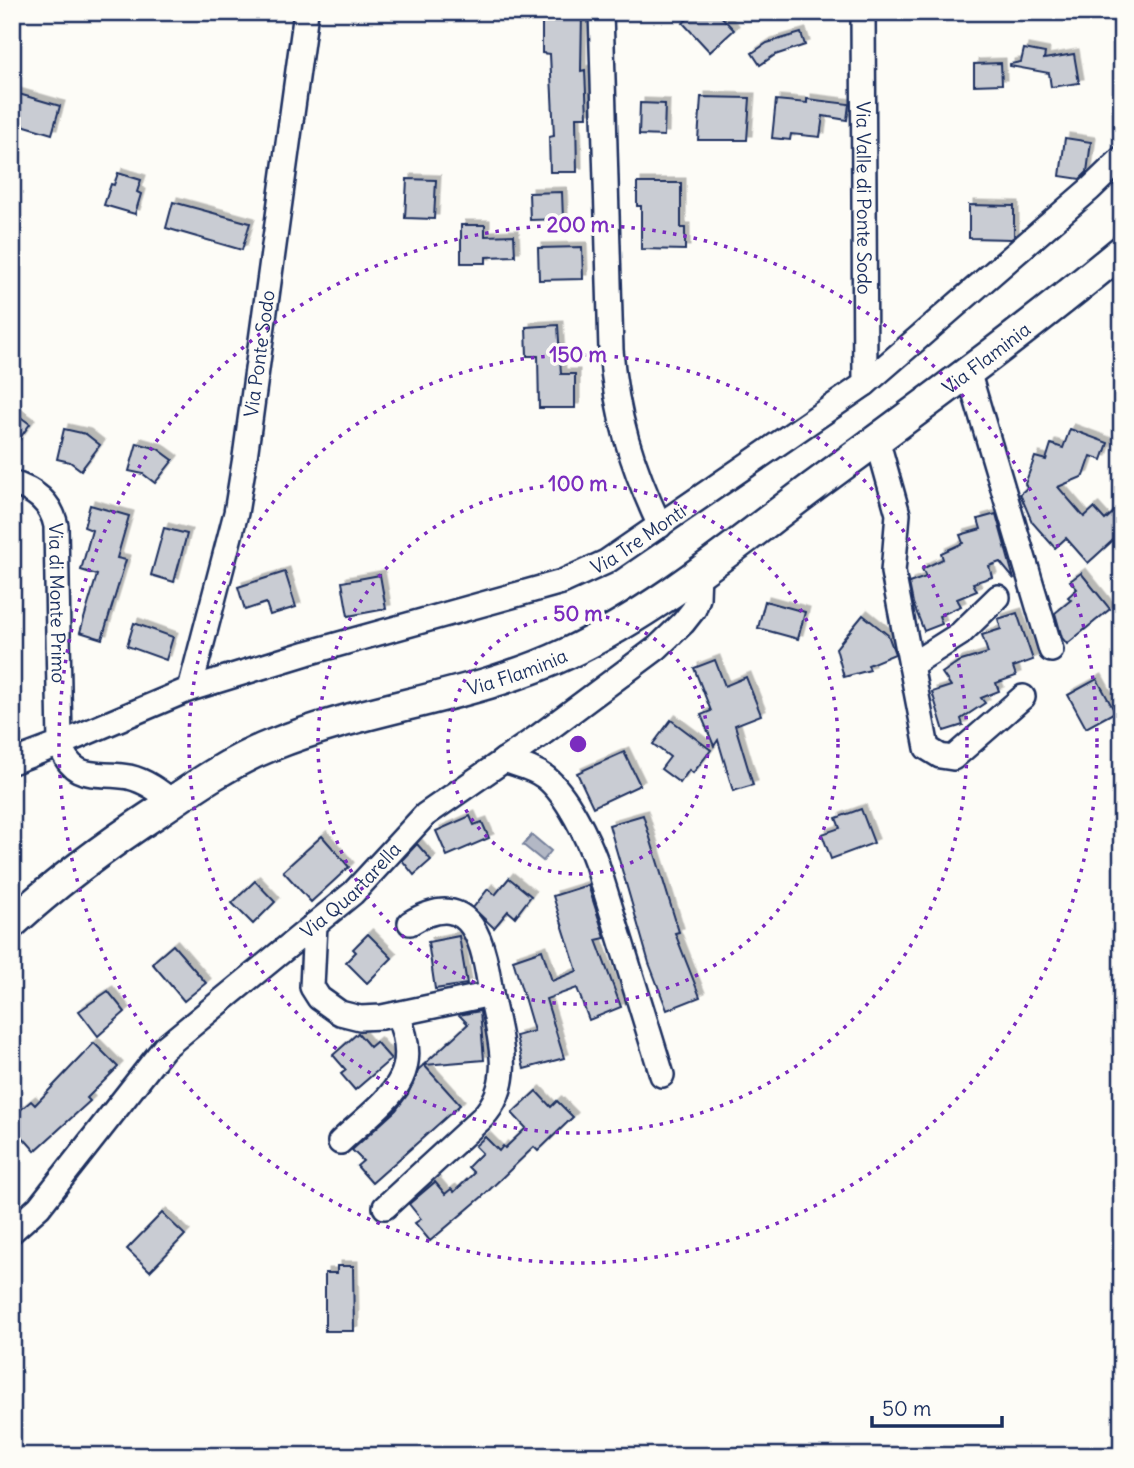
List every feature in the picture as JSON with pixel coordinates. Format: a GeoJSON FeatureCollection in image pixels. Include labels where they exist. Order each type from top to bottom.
{"type":"FeatureCollection","features":[{"type":"Feature","properties":{"kind":"main road","name":"Via Flaminia"},"geometry":{"type":"LineString","coordinates":[[12,923],[83,864],[173,802],[214,774],[272,745],[384,710],[496,682],[597,638],[654,605],[968,371],[1122,251]]}},
{"type":"Feature","properties":{"kind":"street","name":"Via Ponte Sodo"},"geometry":{"type":"LineString","coordinates":[[190,689],[236,513],[306,12]]}},
{"type":"Feature","properties":{"kind":"street"},"geometry":{"type":"LineString","coordinates":[[601,12],[614,387],[630,456],[660,526]]}},
{"type":"Feature","properties":{"kind":"street","name":"Via Valle di Ponte Sodo"},"geometry":{"type":"LineString","coordinates":[[863,12],[865,384]]}},
{"type":"Feature","properties":{"kind":"street","name":"Via Tre Monti"},"geometry":{"type":"LineString","coordinates":[[12,762],[190,689],[306,653],[562,582],[606,562],[865,384],[1090,189],[1122,158]]}},
{"type":"Feature","properties":{"kind":"street"},"geometry":{"type":"LineString","coordinates":[[968,371],[1051,650]]}},
{"type":"Feature","properties":{"kind":"street"},"geometry":{"type":"LineString","coordinates":[[877,439],[898,514],[893,572],[927,748],[940,756],[953,758],[1023,696]]}},
{"type":"Feature","properties":{"kind":"street","name":"Via di Monte Primo"},"geometry":{"type":"LineString","coordinates":[[12,484],[31,490],[43,500],[52,512],[56,526],[60,744]]}},
{"type":"Feature","properties":{"kind":"street","name":"Via Quartarella"},"geometry":{"type":"LineString","coordinates":[[12,1231],[39,1207],[164,1048],[368,879],[425,815],[657,648],[687,618],[696,604],[699,572]]}},
{"type":"Feature","properties":{"kind":"street"},"geometry":{"type":"LineString","coordinates":[[911,665],[960,634],[998,597]]}},
{"type":"Feature","properties":{"kind":"street"},"geometry":{"type":"LineString","coordinates":[[60,744],[66,757],[79,771],[90,776],[118,776],[140,780],[173,802]]}},
{"type":"Feature","properties":{"kind":"street"},"geometry":{"type":"LineString","coordinates":[[504,760],[533,770],[550,781],[587,839],[662,1075]]}},
{"type":"Feature","properties":{"kind":"street"},"geometry":{"type":"LineString","coordinates":[[385,1207],[482,1118],[496,1101],[503,1070],[483,946],[474,930],[466,920],[443,910],[428,913],[410,923]]}},
{"type":"Feature","properties":{"kind":"street"},"geometry":{"type":"LineString","coordinates":[[315,924],[312,982],[316,995],[334,1009],[353,1017],[374,1018],[491,994]]}},
{"type":"Feature","properties":{"kind":"street"},"geometry":{"type":"LineString","coordinates":[[340,1142],[402,1079],[407,1064],[408,1044],[397,1014]]}},
{"type":"Feature","properties":{"kind":"shaded area"},"geometry":{"type":"Polygon","coordinates":[[[532,835],[551,851],[543,861],[523,845],[532,835]]]}},
{"type":"Feature","properties":{"kind":"building"},"geometry":{"type":"Polygon","coordinates":[[[542,12],[582,12],[581,71],[585,70],[587,117],[576,117],[577,172],[550,172],[549,137],[554,136],[550,54],[542,53],[542,12]]]}},
{"type":"Feature","properties":{"kind":"building"},"geometry":{"type":"Polygon","coordinates":[[[695,12],[717,12],[734,30],[710,52],[683,23],[695,12]]]}},
{"type":"Feature","properties":{"kind":"building"},"geometry":{"type":"Polygon","coordinates":[[[801,33],[805,45],[775,55],[760,65],[752,53],[767,43],[801,33]]]}},
{"type":"Feature","properties":{"kind":"building"},"geometry":{"type":"Polygon","coordinates":[[[1024,49],[1045,53],[1044,59],[1074,54],[1079,83],[1051,87],[1049,73],[1010,66],[1021,62],[1024,49]]]}},
{"type":"Feature","properties":{"kind":"building"},"geometry":{"type":"Polygon","coordinates":[[[1001,63],[1002,84],[974,85],[974,64],[1001,63]]]}},
{"type":"Feature","properties":{"kind":"building"},"geometry":{"type":"Polygon","coordinates":[[[12,92],[60,106],[52,134],[12,122],[12,92]]]}},
{"type":"Feature","properties":{"kind":"building"},"geometry":{"type":"Polygon","coordinates":[[[701,97],[750,98],[747,140],[698,140],[701,97]]]}},
{"type":"Feature","properties":{"kind":"building"},"geometry":{"type":"Polygon","coordinates":[[[807,99],[849,104],[847,120],[823,116],[820,137],[791,134],[790,140],[772,138],[776,100],[807,103],[807,99]]]}},
{"type":"Feature","properties":{"kind":"building"},"geometry":{"type":"Polygon","coordinates":[[[640,103],[665,104],[664,136],[639,135],[640,103]]]}},
{"type":"Feature","properties":{"kind":"building"},"geometry":{"type":"Polygon","coordinates":[[[1065,138],[1091,142],[1087,172],[1080,179],[1060,176],[1065,138]]]}},
{"type":"Feature","properties":{"kind":"building"},"geometry":{"type":"Polygon","coordinates":[[[118,173],[141,180],[137,192],[141,194],[135,214],[104,205],[118,173]]]}},
{"type":"Feature","properties":{"kind":"building"},"geometry":{"type":"Polygon","coordinates":[[[407,179],[436,180],[434,219],[405,218],[407,179]]]}},
{"type":"Feature","properties":{"kind":"building"},"geometry":{"type":"Polygon","coordinates":[[[637,183],[681,183],[681,228],[685,228],[685,250],[641,249],[641,206],[637,206],[637,183]]]}},
{"type":"Feature","properties":{"kind":"building"},"geometry":{"type":"Polygon","coordinates":[[[562,192],[563,219],[530,220],[529,193],[562,192]]]}},
{"type":"Feature","properties":{"kind":"building"},"geometry":{"type":"Polygon","coordinates":[[[173,202],[250,223],[242,250],[166,228],[173,202]]]}},
{"type":"Feature","properties":{"kind":"building"},"geometry":{"type":"Polygon","coordinates":[[[969,205],[1014,206],[1014,237],[969,238],[969,205]]]}},
{"type":"Feature","properties":{"kind":"building"},"geometry":{"type":"Polygon","coordinates":[[[461,225],[485,225],[485,236],[514,235],[515,256],[486,257],[486,263],[461,263],[461,225]]]}},
{"type":"Feature","properties":{"kind":"building"},"geometry":{"type":"Polygon","coordinates":[[[582,247],[583,279],[539,280],[538,248],[582,247]]]}},
{"type":"Feature","properties":{"kind":"building"},"geometry":{"type":"Polygon","coordinates":[[[558,325],[561,374],[575,374],[575,408],[539,408],[538,356],[527,356],[526,327],[558,325]]]}},
{"type":"Feature","properties":{"kind":"building"},"geometry":{"type":"Polygon","coordinates":[[[12,411],[30,424],[12,449],[12,411]]]}},
{"type":"Feature","properties":{"kind":"building"},"geometry":{"type":"Polygon","coordinates":[[[64,429],[86,434],[100,445],[81,470],[70,462],[57,459],[64,429]]]}},
{"type":"Feature","properties":{"kind":"building"},"geometry":{"type":"Polygon","coordinates":[[[1070,429],[1108,443],[1102,460],[1091,456],[1084,476],[1058,487],[1084,517],[1094,508],[1105,520],[1115,511],[1122,518],[1122,532],[1088,563],[1066,538],[1055,548],[1032,522],[1020,494],[1027,488],[1025,484],[1035,457],[1046,460],[1051,444],[1063,448],[1070,429]]]}},
{"type":"Feature","properties":{"kind":"building"},"geometry":{"type":"Polygon","coordinates":[[[137,443],[158,449],[173,460],[155,483],[143,474],[129,471],[137,443]]]}},
{"type":"Feature","properties":{"kind":"building"},"geometry":{"type":"Polygon","coordinates":[[[90,505],[129,516],[117,558],[126,560],[102,639],[80,632],[97,575],[81,570],[92,530],[84,527],[90,505]]]}},
{"type":"Feature","properties":{"kind":"building"},"geometry":{"type":"Polygon","coordinates":[[[996,514],[1014,579],[1000,562],[989,566],[992,577],[973,583],[977,591],[957,599],[961,606],[939,616],[942,624],[924,631],[913,603],[909,583],[926,577],[922,569],[943,559],[941,553],[963,543],[960,535],[981,529],[978,519],[996,514]]]}},
{"type":"Feature","properties":{"kind":"building"},"geometry":{"type":"Polygon","coordinates":[[[164,528],[187,534],[174,582],[151,575],[164,528]]]}},
{"type":"Feature","properties":{"kind":"building"},"geometry":{"type":"Polygon","coordinates":[[[285,572],[296,607],[270,615],[266,603],[245,610],[238,587],[285,572]]]}},
{"type":"Feature","properties":{"kind":"building"},"geometry":{"type":"Polygon","coordinates":[[[1081,573],[1110,609],[1067,644],[1062,638],[1055,613],[1071,600],[1068,597],[1077,589],[1070,581],[1081,573]]]}},
{"type":"Feature","properties":{"kind":"building"},"geometry":{"type":"Polygon","coordinates":[[[380,575],[386,609],[348,616],[342,582],[380,575]]]}},
{"type":"Feature","properties":{"kind":"building"},"geometry":{"type":"Polygon","coordinates":[[[765,601],[805,612],[798,639],[758,628],[765,601]]]}},
{"type":"Feature","properties":{"kind":"building"},"geometry":{"type":"Polygon","coordinates":[[[1017,613],[1033,660],[1013,667],[1016,676],[996,683],[999,691],[981,698],[985,703],[961,719],[963,725],[944,731],[932,692],[951,686],[942,673],[958,662],[988,653],[982,635],[1001,629],[998,619],[1017,613]]]}},
{"type":"Feature","properties":{"kind":"building"},"geometry":{"type":"Polygon","coordinates":[[[863,615],[888,635],[895,654],[868,665],[870,670],[844,677],[836,648],[863,615]]]}},
{"type":"Feature","properties":{"kind":"building"},"geometry":{"type":"Polygon","coordinates":[[[134,623],[173,637],[166,660],[127,646],[134,623]]]}},
{"type":"Feature","properties":{"kind":"building"},"geometry":{"type":"Polygon","coordinates":[[[715,660],[725,686],[746,677],[761,715],[735,725],[753,785],[733,791],[718,740],[714,746],[701,715],[711,711],[694,668],[715,660]]]}},
{"type":"Feature","properties":{"kind":"building"},"geometry":{"type":"Polygon","coordinates":[[[1097,679],[1115,712],[1086,728],[1068,695],[1097,679]]]}},
{"type":"Feature","properties":{"kind":"building"},"geometry":{"type":"Polygon","coordinates":[[[671,720],[711,750],[693,773],[689,770],[680,783],[661,769],[670,757],[653,744],[671,720]]]}},
{"type":"Feature","properties":{"kind":"building"},"geometry":{"type":"Polygon","coordinates":[[[624,752],[640,785],[593,807],[577,773],[624,752]]]}},
{"type":"Feature","properties":{"kind":"building"},"geometry":{"type":"Polygon","coordinates":[[[861,809],[874,843],[831,859],[822,834],[840,828],[836,818],[861,809]]]}},
{"type":"Feature","properties":{"kind":"building"},"geometry":{"type":"Polygon","coordinates":[[[643,815],[679,932],[675,933],[700,997],[667,1010],[649,963],[609,825],[643,815]]]}},
{"type":"Feature","properties":{"kind":"building"},"geometry":{"type":"Polygon","coordinates":[[[470,816],[474,825],[482,822],[489,838],[447,856],[436,831],[470,816]]]}},
{"type":"Feature","properties":{"kind":"building"},"geometry":{"type":"Polygon","coordinates":[[[322,836],[349,867],[311,902],[283,871],[322,836]]]}},
{"type":"Feature","properties":{"kind":"building"},"geometry":{"type":"Polygon","coordinates":[[[417,844],[431,860],[414,875],[402,860],[417,844]]]}},
{"type":"Feature","properties":{"kind":"building"},"geometry":{"type":"Polygon","coordinates":[[[509,878],[531,896],[515,917],[508,911],[494,928],[473,908],[488,889],[495,895],[509,878]]]}},
{"type":"Feature","properties":{"kind":"building"},"geometry":{"type":"Polygon","coordinates":[[[255,881],[275,902],[253,924],[232,903],[255,881]]]}},
{"type":"Feature","properties":{"kind":"building"},"geometry":{"type":"Polygon","coordinates":[[[588,885],[605,938],[596,940],[621,1007],[589,1020],[577,988],[546,999],[564,1058],[524,1069],[516,1036],[534,1031],[513,960],[542,950],[552,981],[577,971],[553,896],[588,885]]]}},
{"type":"Feature","properties":{"kind":"building"},"geometry":{"type":"Polygon","coordinates":[[[368,934],[392,958],[367,983],[346,962],[356,952],[353,949],[368,934]]]}},
{"type":"Feature","properties":{"kind":"building"},"geometry":{"type":"Polygon","coordinates":[[[459,936],[467,984],[435,989],[428,942],[459,936]]]}},
{"type":"Feature","properties":{"kind":"building"},"geometry":{"type":"Polygon","coordinates":[[[173,945],[206,983],[184,1001],[152,963],[173,945]]]}},
{"type":"Feature","properties":{"kind":"building"},"geometry":{"type":"Polygon","coordinates":[[[108,991],[125,1012],[98,1036],[79,1011],[108,991]]]}},
{"type":"Feature","properties":{"kind":"building"},"geometry":{"type":"Polygon","coordinates":[[[480,1011],[484,1060],[424,1065],[460,1105],[372,1183],[357,1166],[363,1161],[352,1150],[396,1110],[408,1094],[419,1069],[468,1024],[459,1015],[480,1011]]]}},
{"type":"Feature","properties":{"kind":"building"},"geometry":{"type":"Polygon","coordinates":[[[358,1033],[370,1047],[376,1042],[391,1059],[355,1090],[341,1074],[346,1070],[333,1055],[358,1033]]]}},
{"type":"Feature","properties":{"kind":"building"},"geometry":{"type":"Polygon","coordinates":[[[94,1043],[118,1067],[87,1098],[90,1101],[35,1151],[12,1125],[12,1117],[31,1101],[35,1105],[94,1043]]]}},
{"type":"Feature","properties":{"kind":"building"},"geometry":{"type":"Polygon","coordinates":[[[536,1091],[551,1107],[557,1101],[573,1117],[538,1151],[534,1147],[483,1196],[430,1241],[415,1223],[421,1219],[409,1204],[435,1182],[445,1194],[451,1189],[454,1192],[474,1173],[468,1167],[482,1153],[475,1146],[485,1137],[499,1151],[503,1146],[505,1148],[526,1128],[512,1113],[536,1091]]]}},
{"type":"Feature","properties":{"kind":"building"},"geometry":{"type":"Polygon","coordinates":[[[162,1213],[185,1235],[150,1271],[127,1249],[162,1213]]]}},
{"type":"Feature","properties":{"kind":"building"},"geometry":{"type":"Polygon","coordinates":[[[337,1266],[353,1266],[354,1331],[325,1331],[325,1273],[337,1273],[337,1266]]]}}]}
